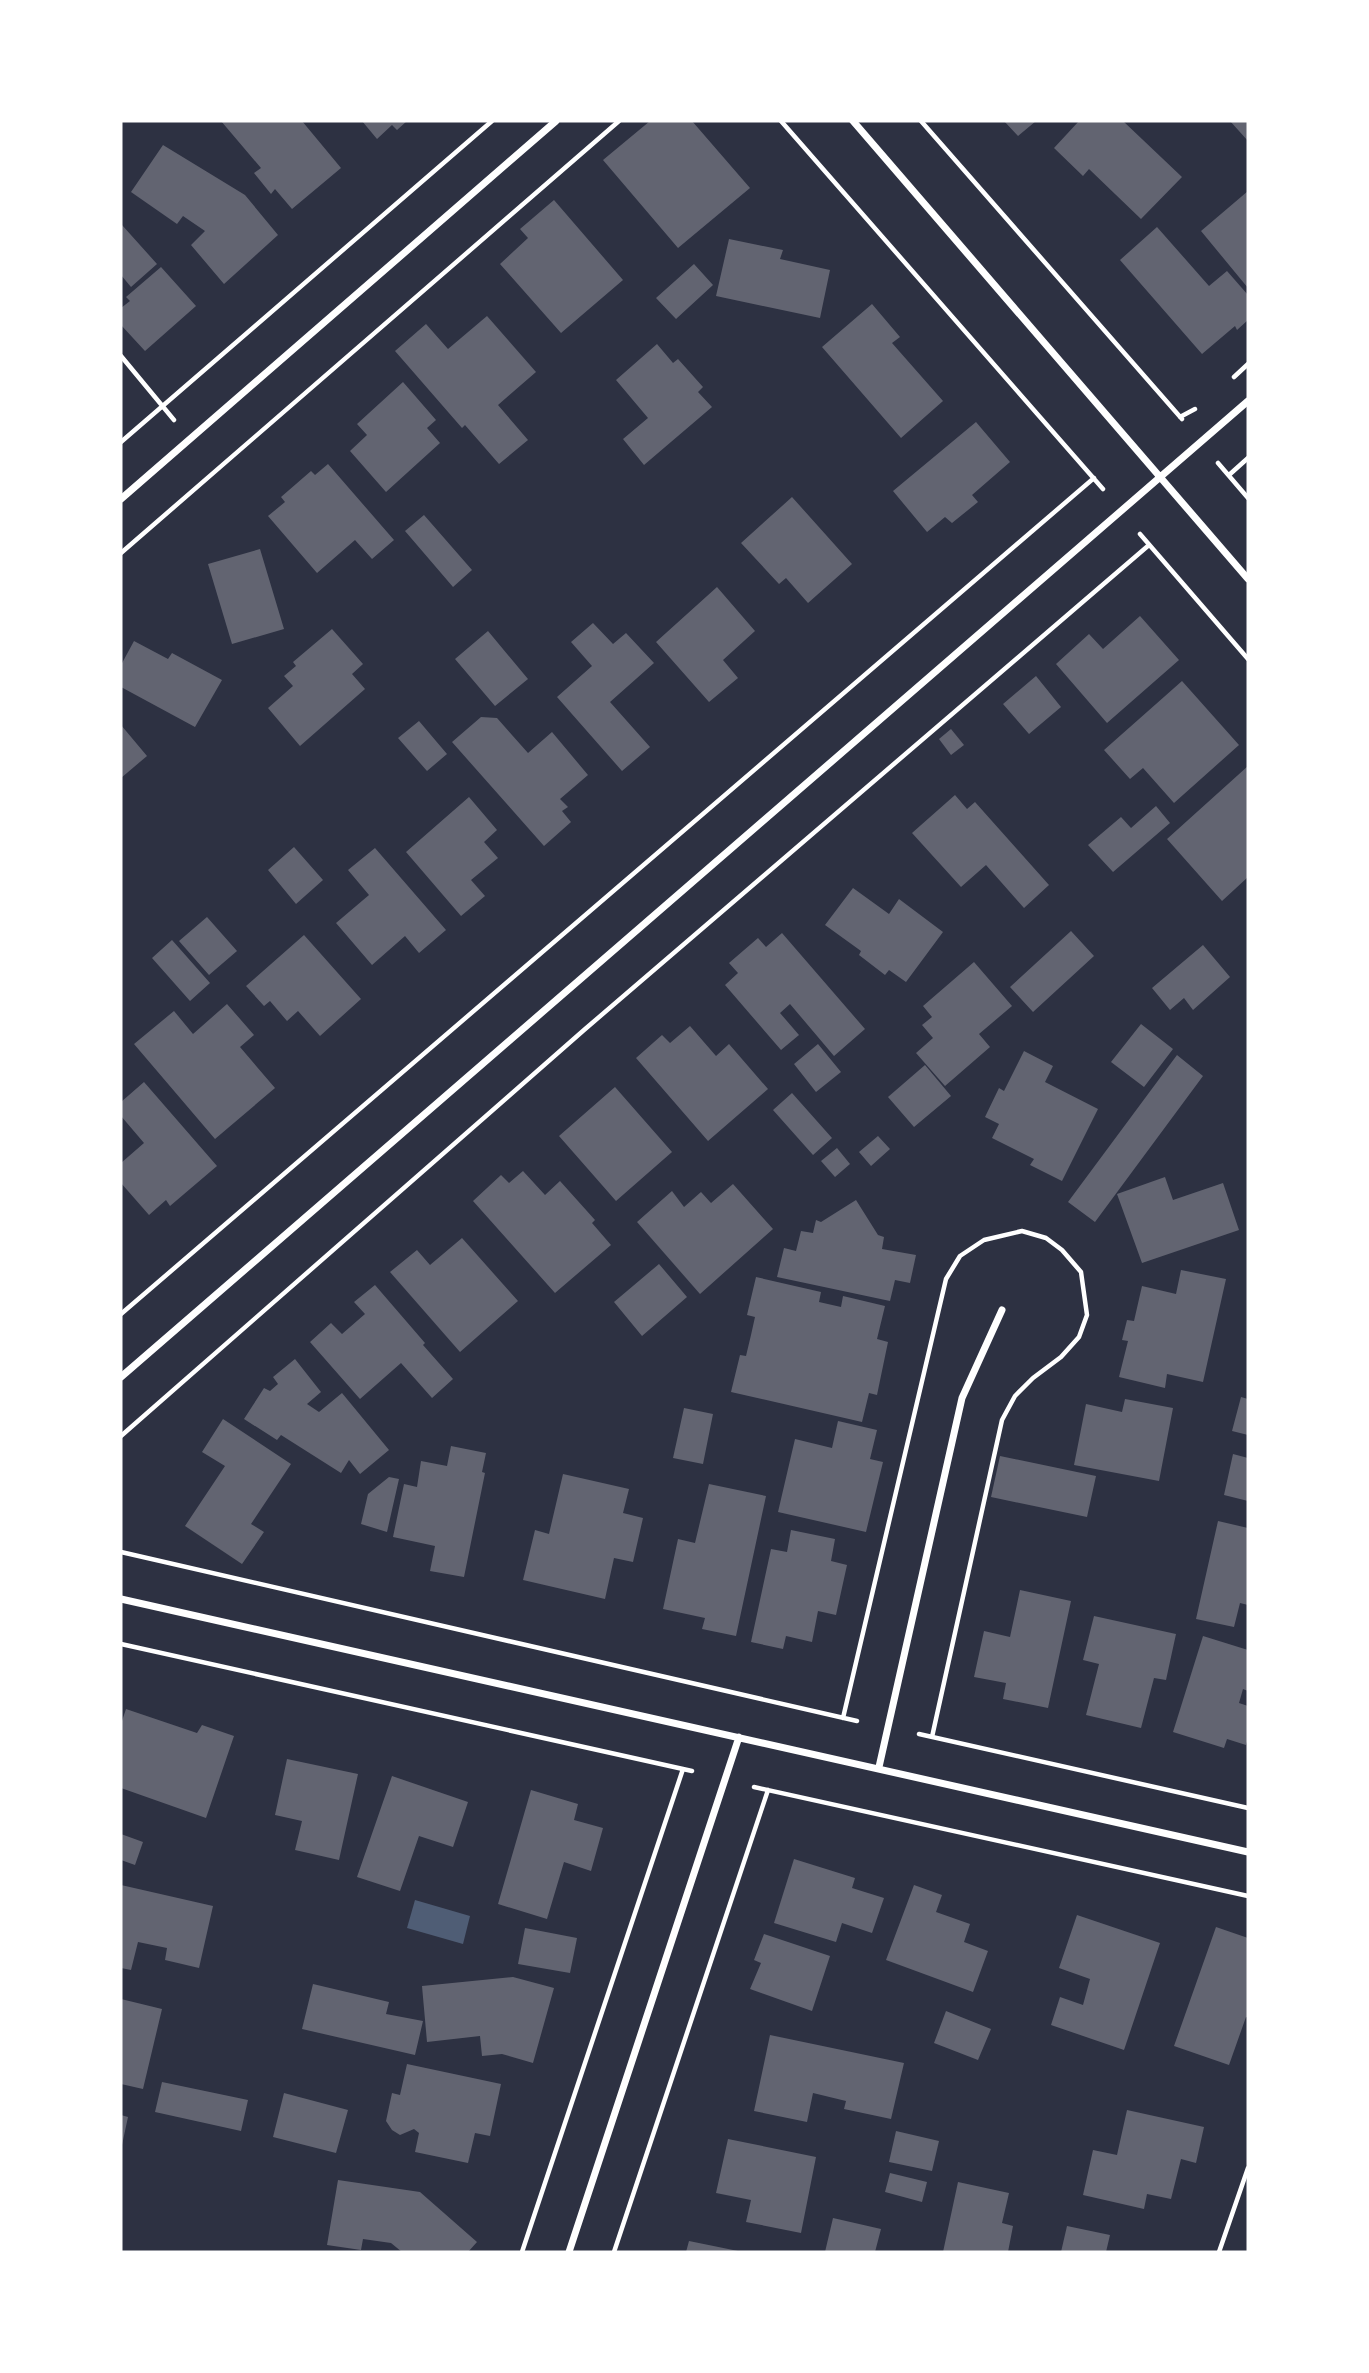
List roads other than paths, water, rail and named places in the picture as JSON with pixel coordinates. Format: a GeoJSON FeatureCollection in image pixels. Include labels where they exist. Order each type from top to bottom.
{"type":"FeatureCollection","features":[{"type":"Feature","properties":{"kind":"street"},"geometry":{"type":"LineString","coordinates":[[121,499],[556,121]]}},
{"type":"Feature","properties":{"kind":"street"},"geometry":{"type":"LineString","coordinates":[[853,121],[1248,579]]}},
{"type":"Feature","properties":{"kind":"street"},"geometry":{"type":"LineString","coordinates":[[121,1377],[1248,401]]}},
{"type":"Feature","properties":{"kind":"street"},"geometry":{"type":"LineString","coordinates":[[879,1767],[962,1398],[1002,1310]]}},
{"type":"Feature","properties":{"kind":"street"},"geometry":{"type":"LineString","coordinates":[[121,1599],[879,1767],[1248,1852]]}},
{"type":"Feature","properties":{"kind":"street"},"geometry":{"type":"LineString","coordinates":[[569,2252],[739,1737]]}},
{"type":"Feature","properties":{"kind":"water"},"geometry":{"type":"Polygon","coordinates":[[[415,1900],[470,1916],[463,1944],[407,1928],[415,1900]]]}}]}
